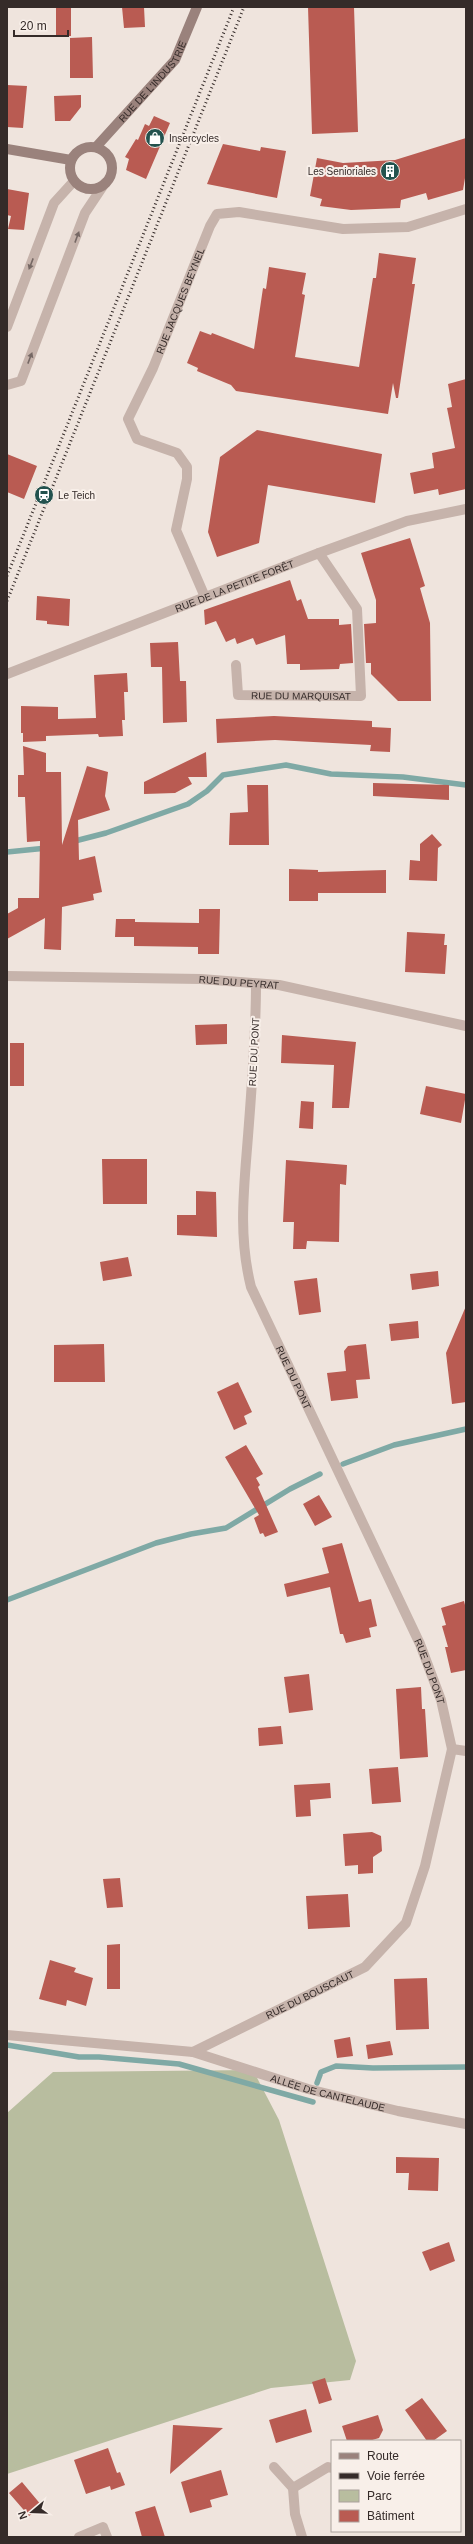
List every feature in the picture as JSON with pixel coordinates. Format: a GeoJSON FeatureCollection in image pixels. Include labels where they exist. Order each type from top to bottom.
{"type":"FeatureCollection","features":[{"type":"Feature","properties":{"kind":"main road","name":"RUE DE L'INDUSTRIE"},"geometry":{"type":"LineString","coordinates":[[96,147],[175,60],[197,7]]}},
{"type":"Feature","properties":{"kind":"main road"},"geometry":{"type":"LineString","coordinates":[[96,147],[103,150],[112,163],[112,170],[106,183],[93,189],[86,188],[74,181],[71,175],[71,160],[82,149],[96,147]]}},
{"type":"Feature","properties":{"kind":"main road"},"geometry":{"type":"LineString","coordinates":[[7,149],[71,160]]}},
{"type":"Feature","properties":{"kind":"street"},"geometry":{"type":"LineString","coordinates":[[7,326],[54,203],[74,181]]}},
{"type":"Feature","properties":{"kind":"street"},"geometry":{"type":"LineString","coordinates":[[7,385],[21,381],[85,213],[106,183]]}},
{"type":"Feature","properties":{"kind":"street","name":"RUE JACQUES BEYNEL"},"geometry":{"type":"LineString","coordinates":[[205,597],[176,530],[187,479],[186,467],[178,453],[137,439],[128,419],[153,368],[210,226],[217,214],[238,212],[343,229],[408,227],[466,209]]}},
{"type":"Feature","properties":{"kind":"street","name":"RUE DE LA PETITE FORÊT"},"geometry":{"type":"LineString","coordinates":[[7,674],[319,553],[407,521],[466,509]]}},
{"type":"Feature","properties":{"kind":"street","name":"RUE DU MARQUISAT"},"geometry":{"type":"LineString","coordinates":[[236,665],[238,695],[360,696],[357,609],[319,553]]}},
{"type":"Feature","properties":{"kind":"street","name":"RUE DU PEYRAT"},"geometry":{"type":"LineString","coordinates":[[7,976],[201,979],[279,985],[466,1026]]}},
{"type":"Feature","properties":{"kind":"street","name":"RUE DU PONT"},"geometry":{"type":"LineString","coordinates":[[256,984],[256,1039],[241,1226],[245,1265],[251,1287],[420,1644],[441,1700],[452,1749]]}},
{"type":"Feature","properties":{"kind":"street"},"geometry":{"type":"LineString","coordinates":[[452,1749],[466,1751]]}},
{"type":"Feature","properties":{"kind":"street","name":"RUE DU BOUSCAUT"},"geometry":{"type":"LineString","coordinates":[[193,2052],[365,1967],[406,1923],[425,1866],[452,1749]]}},
{"type":"Feature","properties":{"kind":"street"},"geometry":{"type":"LineString","coordinates":[[7,2035],[193,2052]]}},
{"type":"Feature","properties":{"kind":"street","name":"ALLÉE DE CANTELAUDE"},"geometry":{"type":"LineString","coordinates":[[193,2052],[308,2089],[398,2111],[466,2124]]}},
{"type":"Feature","properties":{"kind":"street"},"geometry":{"type":"LineString","coordinates":[[274,2467],[293,2488],[295,2514],[302,2537]]}},
{"type":"Feature","properties":{"kind":"street"},"geometry":{"type":"LineString","coordinates":[[293,2488],[328,2467],[331,2468]]}},
{"type":"Feature","properties":{"kind":"street"},"geometry":{"type":"LineString","coordinates":[[79,2537],[103,2527],[107,2537]]}},
{"type":"Feature","properties":{"kind":"green space"},"geometry":{"type":"Polygon","coordinates":[[[253,2070],[279,2120],[356,2361],[350,2380],[271,2388],[7,2474],[7,2113],[53,2072],[253,2070]]]}},
{"type":"Feature","properties":{"kind":"building"},"geometry":{"type":"Polygon","coordinates":[[[56,7],[71,7],[71,36],[56,36],[56,7]]]}},
{"type":"Feature","properties":{"kind":"building"},"geometry":{"type":"Polygon","coordinates":[[[122,7],[144,7],[145,27],[124,28],[122,7]]]}},
{"type":"Feature","properties":{"kind":"building"},"geometry":{"type":"Polygon","coordinates":[[[308,7],[354,7],[358,132],[312,134],[308,7]]]}},
{"type":"Feature","properties":{"kind":"building"},"geometry":{"type":"Polygon","coordinates":[[[92,37],[93,78],[70,78],[70,38],[92,37]]]}},
{"type":"Feature","properties":{"kind":"building"},"geometry":{"type":"Polygon","coordinates":[[[7,85],[27,86],[23,128],[7,127],[7,85]]]}},
{"type":"Feature","properties":{"kind":"building"},"geometry":{"type":"Polygon","coordinates":[[[81,95],[81,107],[70,121],[55,121],[54,96],[81,95]]]}},
{"type":"Feature","properties":{"kind":"building"},"geometry":{"type":"Polygon","coordinates":[[[154,116],[170,123],[146,179],[126,170],[129,159],[125,157],[136,139],[138,140],[145,124],[149,126],[154,116]]]}},
{"type":"Feature","properties":{"kind":"building","name":"Les Senioriales"},"geometry":{"type":"Polygon","coordinates":[[[466,138],[466,172],[463,190],[428,200],[426,193],[401,200],[400,208],[351,210],[320,206],[322,199],[310,196],[317,158],[343,163],[395,160],[466,138]]]}},
{"type":"Feature","properties":{"kind":"building"},"geometry":{"type":"Polygon","coordinates":[[[223,144],[260,151],[261,147],[286,151],[277,198],[207,184],[223,144]]]}},
{"type":"Feature","properties":{"kind":"building"},"geometry":{"type":"Polygon","coordinates":[[[7,189],[29,193],[24,230],[8,229],[11,216],[7,215],[7,189]]]}},
{"type":"Feature","properties":{"kind":"building"},"geometry":{"type":"Polygon","coordinates":[[[379,253],[416,258],[412,284],[415,284],[398,398],[396,398],[393,383],[388,414],[236,391],[231,385],[197,371],[198,368],[187,363],[200,331],[211,335],[212,333],[254,349],[263,288],[266,289],[269,267],[306,273],[302,294],[305,295],[295,357],[359,367],[373,278],[376,278],[379,253]]]}},
{"type":"Feature","properties":{"kind":"building"},"geometry":{"type":"Polygon","coordinates":[[[466,379],[466,489],[439,495],[438,489],[414,494],[410,473],[434,468],[432,453],[455,448],[447,408],[452,407],[448,384],[466,379]]]}},
{"type":"Feature","properties":{"kind":"building"},"geometry":{"type":"Polygon","coordinates":[[[257,430],[382,454],[375,503],[268,485],[259,543],[217,557],[208,532],[220,457],[257,430]]]}},
{"type":"Feature","properties":{"kind":"building"},"geometry":{"type":"Polygon","coordinates":[[[7,454],[37,466],[24,499],[7,492],[7,454]]]}},
{"type":"Feature","properties":{"kind":"building"},"geometry":{"type":"Polygon","coordinates":[[[410,538],[425,586],[420,588],[430,623],[431,701],[398,701],[371,674],[371,663],[366,663],[364,624],[376,623],[376,600],[361,553],[410,538]]]}},
{"type":"Feature","properties":{"kind":"building"},"geometry":{"type":"Polygon","coordinates":[[[290,580],[297,601],[301,599],[308,619],[339,619],[339,625],[351,624],[353,663],[340,664],[339,669],[300,670],[300,664],[287,664],[285,635],[256,645],[253,638],[237,644],[235,638],[226,642],[216,621],[205,625],[204,610],[290,580]]]}},
{"type":"Feature","properties":{"kind":"building"},"geometry":{"type":"Polygon","coordinates":[[[37,596],[70,599],[69,626],[47,624],[47,621],[36,620],[37,596]]]}},
{"type":"Feature","properties":{"kind":"building"},"geometry":{"type":"Polygon","coordinates":[[[178,642],[180,681],[186,681],[187,722],[163,723],[162,667],[151,667],[150,643],[178,642]]]}},
{"type":"Feature","properties":{"kind":"building"},"geometry":{"type":"Polygon","coordinates":[[[127,673],[128,692],[124,692],[125,720],[122,720],[123,736],[99,737],[98,734],[46,736],[46,741],[23,742],[23,733],[21,733],[21,706],[58,707],[58,719],[96,718],[94,675],[127,673]]]}},
{"type":"Feature","properties":{"kind":"building"},"geometry":{"type":"Polygon","coordinates":[[[274,716],[372,721],[372,727],[391,728],[390,752],[370,751],[371,745],[275,740],[217,743],[216,719],[274,716]]]}},
{"type":"Feature","properties":{"kind":"building"},"geometry":{"type":"Polygon","coordinates":[[[23,746],[46,753],[46,772],[61,772],[62,845],[87,766],[108,772],[105,796],[110,810],[78,820],[79,860],[95,856],[102,892],[93,894],[94,900],[62,907],[61,950],[44,949],[45,918],[7,939],[7,914],[18,908],[18,898],[39,898],[40,841],[27,842],[25,797],[18,797],[18,775],[24,775],[23,746]]]}},
{"type":"Feature","properties":{"kind":"building"},"geometry":{"type":"Polygon","coordinates":[[[206,752],[207,777],[188,777],[192,784],[175,793],[144,794],[144,782],[206,752]]]}},
{"type":"Feature","properties":{"kind":"building"},"geometry":{"type":"Polygon","coordinates":[[[373,783],[449,785],[449,800],[373,796],[373,783]]]}},
{"type":"Feature","properties":{"kind":"building"},"geometry":{"type":"Polygon","coordinates":[[[247,785],[268,785],[269,845],[229,845],[230,813],[248,812],[247,785]]]}},
{"type":"Feature","properties":{"kind":"building"},"geometry":{"type":"Polygon","coordinates":[[[432,834],[442,845],[438,848],[437,881],[409,880],[410,860],[420,861],[420,844],[432,834]]]}},
{"type":"Feature","properties":{"kind":"building"},"geometry":{"type":"Polygon","coordinates":[[[289,869],[318,870],[318,872],[386,870],[386,893],[318,893],[318,901],[289,901],[289,869]]]}},
{"type":"Feature","properties":{"kind":"building"},"geometry":{"type":"Polygon","coordinates":[[[199,909],[220,909],[219,954],[198,954],[198,947],[134,946],[134,937],[115,937],[116,919],[135,919],[135,922],[199,923],[199,909]]]}},
{"type":"Feature","properties":{"kind":"building"},"geometry":{"type":"Polygon","coordinates":[[[407,932],[445,934],[444,945],[447,945],[445,974],[405,972],[407,932]]]}},
{"type":"Feature","properties":{"kind":"building"},"geometry":{"type":"Polygon","coordinates":[[[227,1024],[227,1044],[196,1045],[195,1025],[227,1024]]]}},
{"type":"Feature","properties":{"kind":"building"},"geometry":{"type":"Polygon","coordinates":[[[282,1035],[356,1042],[349,1108],[332,1108],[334,1065],[281,1063],[282,1035]]]}},
{"type":"Feature","properties":{"kind":"building"},"geometry":{"type":"Polygon","coordinates":[[[10,1043],[24,1043],[24,1086],[10,1086],[10,1043]]]}},
{"type":"Feature","properties":{"kind":"building"},"geometry":{"type":"Polygon","coordinates":[[[426,1086],[466,1094],[461,1123],[420,1114],[426,1086]]]}},
{"type":"Feature","properties":{"kind":"building"},"geometry":{"type":"Polygon","coordinates":[[[301,1101],[314,1102],[313,1129],[299,1128],[301,1101]]]}},
{"type":"Feature","properties":{"kind":"building"},"geometry":{"type":"Polygon","coordinates":[[[102,1159],[147,1159],[147,1204],[103,1204],[102,1159]]]}},
{"type":"Feature","properties":{"kind":"building"},"geometry":{"type":"Polygon","coordinates":[[[286,1160],[347,1165],[346,1185],[340,1184],[339,1242],[307,1241],[306,1249],[293,1249],[294,1222],[283,1222],[286,1160]]]}},
{"type":"Feature","properties":{"kind":"building"},"geometry":{"type":"Polygon","coordinates":[[[196,1191],[216,1192],[217,1237],[177,1235],[177,1215],[196,1215],[196,1191]]]}},
{"type":"Feature","properties":{"kind":"building"},"geometry":{"type":"Polygon","coordinates":[[[128,1257],[132,1276],[103,1281],[100,1262],[128,1257]]]}},
{"type":"Feature","properties":{"kind":"building"},"geometry":{"type":"Polygon","coordinates":[[[438,1271],[439,1286],[412,1290],[410,1274],[438,1271]]]}},
{"type":"Feature","properties":{"kind":"building"},"geometry":{"type":"Polygon","coordinates":[[[317,1278],[321,1312],[299,1315],[294,1281],[317,1278]]]}},
{"type":"Feature","properties":{"kind":"building"},"geometry":{"type":"Polygon","coordinates":[[[466,1306],[466,1402],[452,1404],[446,1353],[466,1306]]]}},
{"type":"Feature","properties":{"kind":"building"},"geometry":{"type":"Polygon","coordinates":[[[418,1321],[419,1338],[391,1341],[389,1324],[418,1321]]]}},
{"type":"Feature","properties":{"kind":"building"},"geometry":{"type":"Polygon","coordinates":[[[104,1344],[105,1382],[54,1382],[54,1345],[104,1344]]]}},
{"type":"Feature","properties":{"kind":"building"},"geometry":{"type":"Polygon","coordinates":[[[366,1344],[370,1379],[356,1380],[358,1398],[331,1401],[327,1373],[346,1371],[344,1351],[348,1346],[366,1344]]]}},
{"type":"Feature","properties":{"kind":"building"},"geometry":{"type":"Polygon","coordinates":[[[238,1382],[252,1412],[244,1416],[247,1424],[234,1430],[217,1392],[238,1382]]]}},
{"type":"Feature","properties":{"kind":"building"},"geometry":{"type":"Polygon","coordinates":[[[246,1445],[263,1474],[256,1478],[260,1485],[258,1487],[278,1532],[265,1537],[263,1533],[260,1534],[254,1518],[259,1515],[225,1457],[246,1445]]]}},
{"type":"Feature","properties":{"kind":"building"},"geometry":{"type":"Polygon","coordinates":[[[319,1495],[332,1517],[315,1526],[303,1504],[319,1495]]]}},
{"type":"Feature","properties":{"kind":"building"},"geometry":{"type":"Polygon","coordinates":[[[342,1543],[359,1602],[371,1599],[377,1626],[369,1628],[371,1637],[346,1643],[343,1634],[340,1634],[330,1587],[287,1597],[284,1584],[329,1573],[322,1548],[342,1543]]]}},
{"type":"Feature","properties":{"kind":"building"},"geometry":{"type":"Polygon","coordinates":[[[464,1601],[466,1609],[466,1670],[451,1673],[445,1647],[448,1647],[442,1626],[446,1625],[441,1608],[464,1601]]]}},
{"type":"Feature","properties":{"kind":"building"},"geometry":{"type":"Polygon","coordinates":[[[309,1674],[313,1710],[289,1713],[284,1677],[309,1674]]]}},
{"type":"Feature","properties":{"kind":"building"},"geometry":{"type":"Polygon","coordinates":[[[421,1687],[422,1709],[425,1709],[428,1757],[400,1759],[396,1689],[421,1687]]]}},
{"type":"Feature","properties":{"kind":"building"},"geometry":{"type":"Polygon","coordinates":[[[281,1726],[283,1744],[259,1746],[258,1728],[281,1726]]]}},
{"type":"Feature","properties":{"kind":"building"},"geometry":{"type":"Polygon","coordinates":[[[398,1767],[401,1802],[372,1804],[369,1769],[398,1767]]]}},
{"type":"Feature","properties":{"kind":"building"},"geometry":{"type":"Polygon","coordinates":[[[330,1783],[331,1798],[310,1800],[311,1816],[296,1817],[294,1785],[330,1783]]]}},
{"type":"Feature","properties":{"kind":"building"},"geometry":{"type":"Polygon","coordinates":[[[372,1832],[381,1836],[382,1851],[373,1857],[373,1873],[358,1874],[358,1865],[345,1866],[343,1834],[372,1832]]]}},
{"type":"Feature","properties":{"kind":"building"},"geometry":{"type":"Polygon","coordinates":[[[120,1878],[123,1907],[107,1908],[103,1879],[120,1878]]]}},
{"type":"Feature","properties":{"kind":"building"},"geometry":{"type":"Polygon","coordinates":[[[348,1894],[350,1927],[308,1929],[306,1896],[348,1894]]]}},
{"type":"Feature","properties":{"kind":"building"},"geometry":{"type":"Polygon","coordinates":[[[120,1944],[120,1989],[107,1989],[107,1945],[120,1944]]]}},
{"type":"Feature","properties":{"kind":"building"},"geometry":{"type":"Polygon","coordinates":[[[50,1960],[76,1968],[74,1972],[93,1978],[86,2006],[67,2000],[66,2006],[39,1999],[50,1960]]]}},
{"type":"Feature","properties":{"kind":"building"},"geometry":{"type":"Polygon","coordinates":[[[427,1978],[429,2029],[396,2030],[394,1979],[427,1978]]]}},
{"type":"Feature","properties":{"kind":"building"},"geometry":{"type":"Polygon","coordinates":[[[350,2037],[353,2056],[337,2058],[334,2040],[350,2037]]]}},
{"type":"Feature","properties":{"kind":"building"},"geometry":{"type":"Polygon","coordinates":[[[390,2041],[393,2055],[368,2059],[366,2045],[390,2041]]]}},
{"type":"Feature","properties":{"kind":"building"},"geometry":{"type":"Polygon","coordinates":[[[396,2157],[439,2158],[438,2191],[408,2190],[409,2173],[396,2173],[396,2157]]]}},
{"type":"Feature","properties":{"kind":"building"},"geometry":{"type":"Polygon","coordinates":[[[449,2242],[455,2261],[430,2271],[422,2252],[449,2242]]]}},
{"type":"Feature","properties":{"kind":"building"},"geometry":{"type":"Polygon","coordinates":[[[325,2378],[332,2400],[319,2404],[312,2382],[325,2378]]]}},
{"type":"Feature","properties":{"kind":"building"},"geometry":{"type":"Polygon","coordinates":[[[422,2398],[447,2431],[434,2440],[426,2440],[405,2410],[422,2398]]]}},
{"type":"Feature","properties":{"kind":"building"},"geometry":{"type":"Polygon","coordinates":[[[306,2409],[312,2432],[276,2443],[269,2420],[306,2409]]]}},
{"type":"Feature","properties":{"kind":"building"},"geometry":{"type":"Polygon","coordinates":[[[378,2415],[383,2430],[379,2438],[372,2440],[347,2440],[342,2426],[378,2415]]]}},
{"type":"Feature","properties":{"kind":"building"},"geometry":{"type":"Polygon","coordinates":[[[173,2425],[223,2428],[170,2474],[173,2425]]]}},
{"type":"Feature","properties":{"kind":"building"},"geometry":{"type":"Polygon","coordinates":[[[108,2448],[117,2473],[120,2472],[125,2485],[111,2490],[110,2486],[86,2494],[74,2460],[108,2448]]]}},
{"type":"Feature","properties":{"kind":"building"},"geometry":{"type":"Polygon","coordinates":[[[221,2470],[228,2495],[210,2500],[212,2507],[190,2513],[181,2482],[221,2470]]]}},
{"type":"Feature","properties":{"kind":"building"},"geometry":{"type":"Polygon","coordinates":[[[22,2482],[42,2506],[29,2516],[9,2493],[22,2482]]]}},
{"type":"Feature","properties":{"kind":"building"},"geometry":{"type":"Polygon","coordinates":[[[155,2506],[165,2537],[142,2537],[135,2512],[155,2506]]]}},
{"type":"Feature","properties":{"kind":"waterway"},"geometry":{"type":"LineString","coordinates":[[71,842],[106,833],[188,804],[207,791],[223,775],[286,765],[331,774],[403,777],[466,785]]}},
{"type":"Feature","properties":{"kind":"waterway"},"geometry":{"type":"LineString","coordinates":[[7,852],[47,848]]}},
{"type":"Feature","properties":{"kind":"waterway"},"geometry":{"type":"LineString","coordinates":[[343,1464],[394,1445],[466,1429]]}},
{"type":"Feature","properties":{"kind":"waterway"},"geometry":{"type":"LineString","coordinates":[[7,1600],[156,1543],[191,1534],[226,1528],[290,1489],[320,1474]]}},
{"type":"Feature","properties":{"kind":"waterway"},"geometry":{"type":"LineString","coordinates":[[7,2045],[79,2057],[99,2057],[179,2064],[313,2102]]}},
{"type":"Feature","properties":{"kind":"waterway"},"geometry":{"type":"LineString","coordinates":[[317,2083],[321,2072],[336,2066],[373,2068],[466,2067]]}},
{"type":"Feature","properties":{"kind":"railway"},"geometry":{"type":"LineString","coordinates":[[7,576],[234,7]]}},
{"type":"Feature","properties":{"kind":"railway"},"geometry":{"type":"LineString","coordinates":[[7,601],[244,7]]}},
{"type":"Feature","properties":{"kind":"place","name":"Insercycles"},"geometry":{"type":"Point","coordinates":[155,138]}},
{"type":"Feature","properties":{"kind":"place","name":"Les Senioriales"},"geometry":{"type":"Point","coordinates":[390,171]}},
{"type":"Feature","properties":{"kind":"place","name":"Le Teich"},"geometry":{"type":"Point","coordinates":[44,495]}}]}
